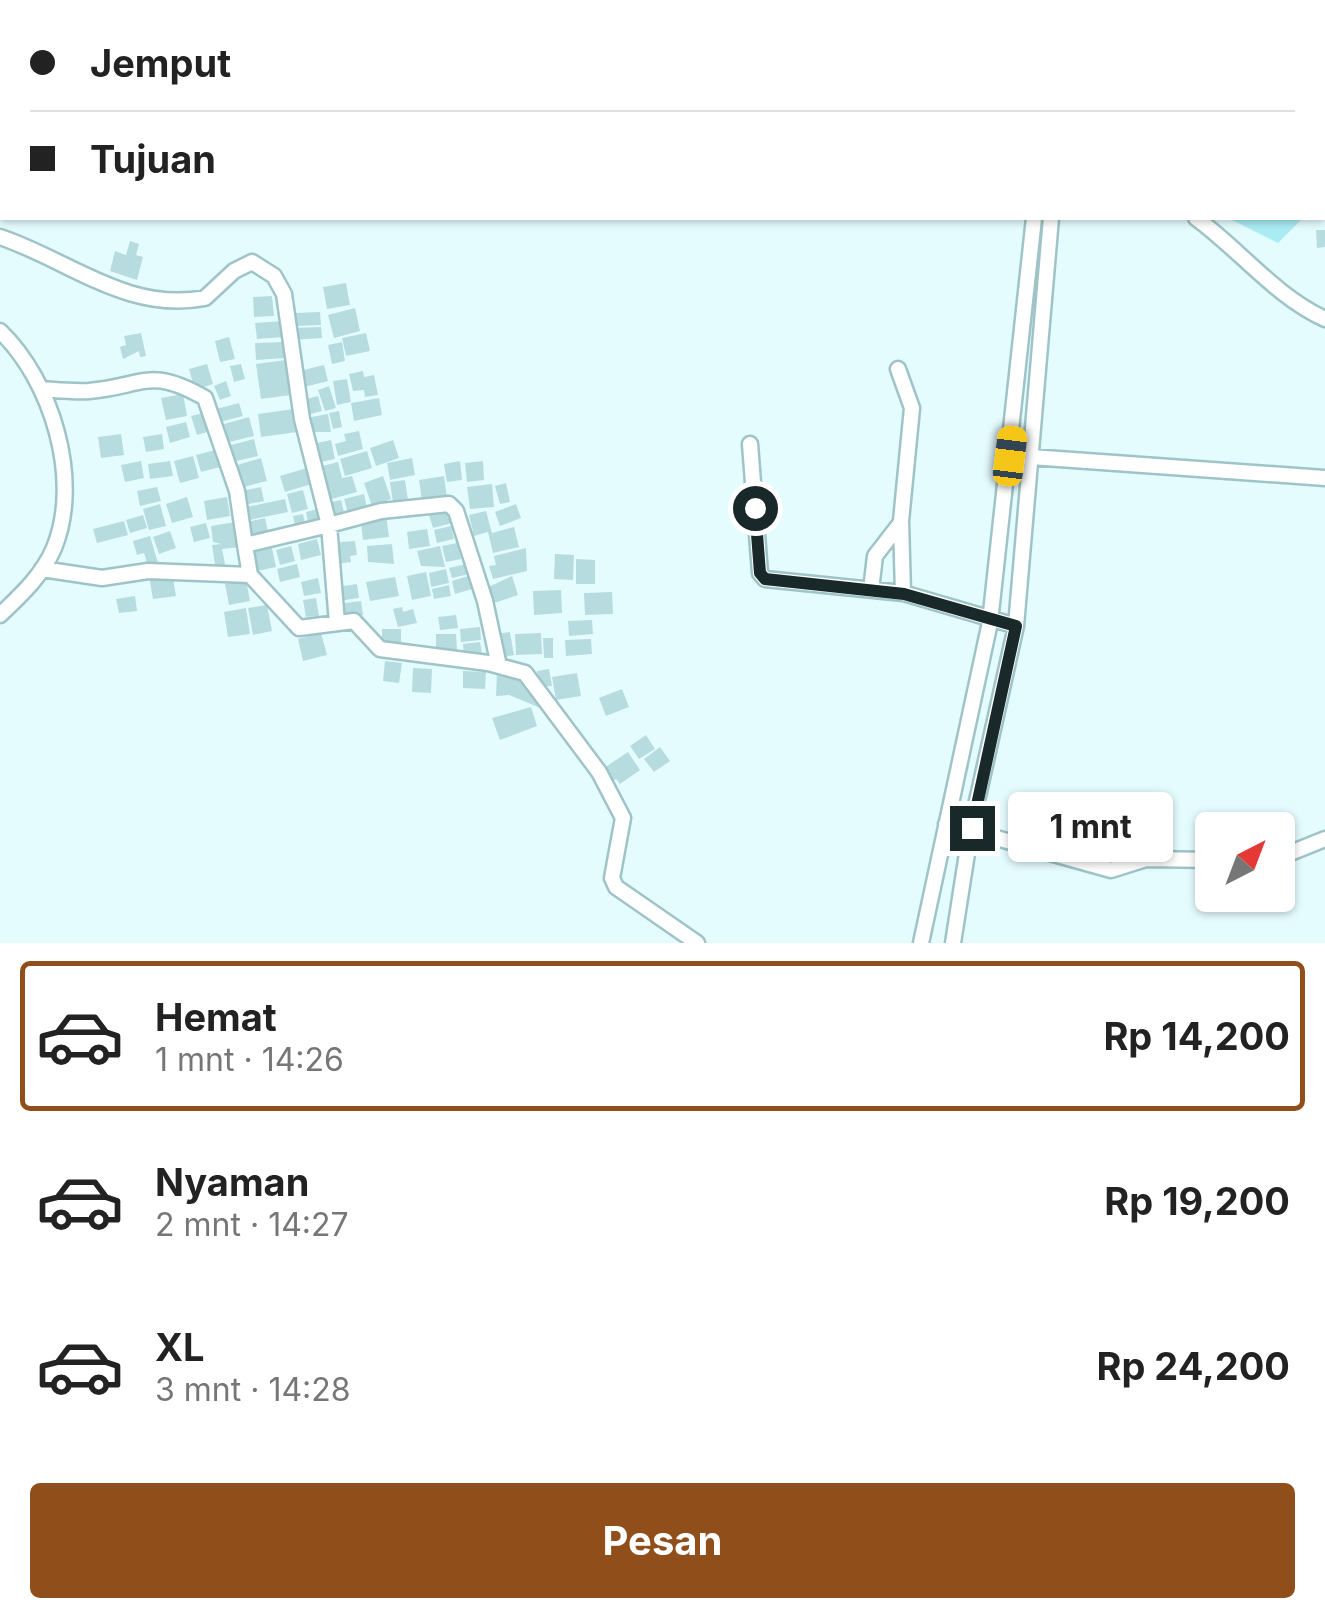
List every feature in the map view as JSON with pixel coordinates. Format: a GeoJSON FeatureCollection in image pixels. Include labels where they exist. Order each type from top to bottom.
{"type":"FeatureCollection","features":[{"type":"Feature","properties":{"kind":"street"},"geometry":{"type":"LineString","coordinates":[[922,943],[990,622],[1034,220]]}},
{"type":"Feature","properties":{"kind":"street"},"geometry":{"type":"LineString","coordinates":[[954,943],[984,766],[1016,626],[1051,220]]}},
{"type":"Feature","properties":{"kind":"street"},"geometry":{"type":"LineString","coordinates":[[1199,220],[1240,251],[1294,304],[1325,319]]}},
{"type":"Feature","properties":{"kind":"street"},"geometry":{"type":"LineString","coordinates":[[0,236],[119,292],[155,299],[206,298],[243,264],[252,262],[266,269],[284,294],[302,420],[329,526],[338,623]]}},
{"type":"Feature","properties":{"kind":"street"},"geometry":{"type":"LineString","coordinates":[[0,332],[16,348],[41,389],[63,464],[65,509],[42,569],[0,615]]}},
{"type":"Feature","properties":{"kind":"street"},"geometry":{"type":"LineString","coordinates":[[898,369],[912,408],[901,521],[904,594]]}},
{"type":"Feature","properties":{"kind":"street"},"geometry":{"type":"LineString","coordinates":[[41,389],[88,391],[146,377],[163,378],[205,398],[237,490],[250,576],[294,626],[306,629],[358,622],[380,649],[500,666],[525,674],[613,795],[623,818],[612,878],[616,887],[696,943]]}},
{"type":"Feature","properties":{"kind":"street"},"geometry":{"type":"LineString","coordinates":[[750,444],[760,573],[773,583],[904,594],[990,622],[1016,626]]}},
{"type":"Feature","properties":{"kind":"street"},"geometry":{"type":"LineString","coordinates":[[1032,456],[1325,478]]}},
{"type":"Feature","properties":{"kind":"street"},"geometry":{"type":"LineString","coordinates":[[245,545],[382,511],[453,506],[485,602],[500,666]]}},
{"type":"Feature","properties":{"kind":"street"},"geometry":{"type":"LineString","coordinates":[[870,590],[875,556],[901,521]]}},
{"type":"Feature","properties":{"kind":"street"},"geometry":{"type":"LineString","coordinates":[[42,569],[102,578],[148,571],[250,576]]}},
{"type":"Feature","properties":{"kind":"street"},"geometry":{"type":"LineString","coordinates":[[946,824],[972,828],[1111,870],[1146,859],[1195,860]]}},
{"type":"Feature","properties":{"kind":"street"},"geometry":{"type":"LineString","coordinates":[[1295,851],[1325,838]]}},
{"type":"Feature","properties":{"kind":"shaded area"},"geometry":{"type":"Polygon","coordinates":[[[1232,220],[1301,220],[1278,243],[1232,220]]]}},
{"type":"Feature","properties":{"kind":"building"},"geometry":{"type":"Polygon","coordinates":[[[1316,230],[1325,230],[1325,247],[1317,248],[1316,230]]]}},
{"type":"Feature","properties":{"kind":"building"},"geometry":{"type":"Polygon","coordinates":[[[130,241],[139,244],[136,255],[143,257],[137,280],[110,271],[115,251],[126,255],[130,241]]]}},
{"type":"Feature","properties":{"kind":"building"},"geometry":{"type":"Polygon","coordinates":[[[346,283],[350,305],[327,309],[323,287],[346,283]]]}},
{"type":"Feature","properties":{"kind":"building"},"geometry":{"type":"Polygon","coordinates":[[[272,296],[274,316],[254,317],[253,297],[272,296]]]}},
{"type":"Feature","properties":{"kind":"building"},"geometry":{"type":"Polygon","coordinates":[[[355,308],[360,331],[334,338],[328,315],[355,308]]]}},
{"type":"Feature","properties":{"kind":"building"},"geometry":{"type":"Polygon","coordinates":[[[320,312],[321,325],[296,326],[295,313],[320,312]]]}},
{"type":"Feature","properties":{"kind":"building"},"geometry":{"type":"Polygon","coordinates":[[[283,321],[284,337],[257,339],[255,323],[283,321]]]}},
{"type":"Feature","properties":{"kind":"building"},"geometry":{"type":"Polygon","coordinates":[[[321,327],[322,338],[291,340],[291,328],[321,327]]]}},
{"type":"Feature","properties":{"kind":"building"},"geometry":{"type":"Polygon","coordinates":[[[141,333],[146,356],[140,357],[139,351],[123,359],[120,347],[126,345],[124,336],[141,333]]]}},
{"type":"Feature","properties":{"kind":"building"},"geometry":{"type":"Polygon","coordinates":[[[366,333],[370,351],[346,356],[342,338],[366,333]]]}},
{"type":"Feature","properties":{"kind":"building"},"geometry":{"type":"Polygon","coordinates":[[[229,337],[235,359],[220,362],[215,341],[229,337]]]}},
{"type":"Feature","properties":{"kind":"building"},"geometry":{"type":"Polygon","coordinates":[[[284,342],[285,358],[256,360],[255,343],[284,342]]]}},
{"type":"Feature","properties":{"kind":"building"},"geometry":{"type":"Polygon","coordinates":[[[342,342],[345,361],[332,364],[328,345],[342,342]]]}},
{"type":"Feature","properties":{"kind":"building"},"geometry":{"type":"Polygon","coordinates":[[[286,360],[291,395],[261,399],[256,364],[286,360]]]}},
{"type":"Feature","properties":{"kind":"building"},"geometry":{"type":"Polygon","coordinates":[[[207,364],[213,384],[195,390],[189,369],[207,364]]]}},
{"type":"Feature","properties":{"kind":"building"},"geometry":{"type":"Polygon","coordinates":[[[241,364],[245,379],[234,382],[230,366],[241,364]]]}},
{"type":"Feature","properties":{"kind":"building"},"geometry":{"type":"Polygon","coordinates":[[[324,365],[328,381],[304,387],[299,371],[324,365]]]}},
{"type":"Feature","properties":{"kind":"building"},"geometry":{"type":"Polygon","coordinates":[[[363,371],[364,377],[374,375],[378,395],[365,397],[364,390],[353,391],[349,374],[363,371]]]}},
{"type":"Feature","properties":{"kind":"building"},"geometry":{"type":"Polygon","coordinates":[[[347,379],[351,402],[337,405],[333,381],[347,379]]]}},
{"type":"Feature","properties":{"kind":"building"},"geometry":{"type":"Polygon","coordinates":[[[226,381],[231,396],[220,400],[214,386],[226,381]]]}},
{"type":"Feature","properties":{"kind":"building"},"geometry":{"type":"Polygon","coordinates":[[[329,386],[336,408],[325,411],[318,390],[329,386]]]}},
{"type":"Feature","properties":{"kind":"building"},"geometry":{"type":"Polygon","coordinates":[[[183,394],[187,416],[166,420],[161,398],[183,394]]]}},
{"type":"Feature","properties":{"kind":"building"},"geometry":{"type":"Polygon","coordinates":[[[318,396],[322,411],[307,415],[303,400],[318,396]]]}},
{"type":"Feature","properties":{"kind":"building"},"geometry":{"type":"Polygon","coordinates":[[[379,398],[382,415],[354,421],[351,403],[379,398]]]}},
{"type":"Feature","properties":{"kind":"building"},"geometry":{"type":"Polygon","coordinates":[[[239,403],[243,416],[220,422],[216,409],[239,403]]]}},
{"type":"Feature","properties":{"kind":"building"},"geometry":{"type":"Polygon","coordinates":[[[294,409],[297,432],[261,437],[258,414],[294,409]]]}},
{"type":"Feature","properties":{"kind":"building"},"geometry":{"type":"Polygon","coordinates":[[[339,411],[342,427],[333,429],[329,413],[339,411]]]}},
{"type":"Feature","properties":{"kind":"building"},"geometry":{"type":"Polygon","coordinates":[[[208,412],[214,430],[197,435],[191,416],[208,412]]]}},
{"type":"Feature","properties":{"kind":"building"},"geometry":{"type":"Polygon","coordinates":[[[328,414],[331,432],[308,432],[306,418],[328,414]]]}},
{"type":"Feature","properties":{"kind":"building"},"geometry":{"type":"Polygon","coordinates":[[[249,417],[254,436],[229,442],[224,424],[249,417]]]}},
{"type":"Feature","properties":{"kind":"building"},"geometry":{"type":"Polygon","coordinates":[[[186,422],[190,437],[170,443],[166,427],[186,422]]]}},
{"type":"Feature","properties":{"kind":"building"},"geometry":{"type":"Polygon","coordinates":[[[359,431],[363,449],[338,456],[335,444],[346,441],[344,434],[359,431]]]}},
{"type":"Feature","properties":{"kind":"building"},"geometry":{"type":"Polygon","coordinates":[[[121,434],[124,455],[101,458],[98,437],[121,434]]]}},
{"type":"Feature","properties":{"kind":"building"},"geometry":{"type":"Polygon","coordinates":[[[162,434],[164,449],[146,452],[143,437],[162,434]]]}},
{"type":"Feature","properties":{"kind":"building"},"geometry":{"type":"Polygon","coordinates":[[[254,439],[258,456],[232,462],[227,446],[254,439]]]}},
{"type":"Feature","properties":{"kind":"building"},"geometry":{"type":"Polygon","coordinates":[[[331,440],[335,459],[316,463],[312,444],[331,440]]]}},
{"type":"Feature","properties":{"kind":"building"},"geometry":{"type":"Polygon","coordinates":[[[393,440],[399,458],[376,466],[370,448],[393,440]]]}},
{"type":"Feature","properties":{"kind":"building"},"geometry":{"type":"Polygon","coordinates":[[[219,449],[224,466],[201,472],[196,455],[219,449]]]}},
{"type":"Feature","properties":{"kind":"building"},"geometry":{"type":"Polygon","coordinates":[[[367,451],[372,468],[345,476],[340,459],[367,451]]]}},
{"type":"Feature","properties":{"kind":"building"},"geometry":{"type":"Polygon","coordinates":[[[193,456],[199,478],[180,483],[174,461],[193,456]]]}},
{"type":"Feature","properties":{"kind":"building"},"geometry":{"type":"Polygon","coordinates":[[[261,458],[267,481],[240,488],[234,466],[261,458]]]}},
{"type":"Feature","properties":{"kind":"building"},"geometry":{"type":"Polygon","coordinates":[[[412,458],[415,475],[390,480],[387,463],[412,458]]]}},
{"type":"Feature","properties":{"kind":"building"},"geometry":{"type":"Polygon","coordinates":[[[141,461],[144,478],[125,482],[121,465],[141,461]]]}},
{"type":"Feature","properties":{"kind":"building"},"geometry":{"type":"Polygon","coordinates":[[[170,461],[173,476],[150,479],[148,464],[170,461]]]}},
{"type":"Feature","properties":{"kind":"building"},"geometry":{"type":"Polygon","coordinates":[[[460,461],[462,480],[447,482],[444,464],[460,461]]]}},
{"type":"Feature","properties":{"kind":"building"},"geometry":{"type":"Polygon","coordinates":[[[483,461],[484,480],[467,482],[465,463],[483,461]]]}},
{"type":"Feature","properties":{"kind":"building"},"geometry":{"type":"Polygon","coordinates":[[[338,462],[342,478],[352,476],[357,492],[328,500],[319,467],[338,462]]]}},
{"type":"Feature","properties":{"kind":"building"},"geometry":{"type":"Polygon","coordinates":[[[310,467],[315,483],[285,492],[280,476],[310,467]]]}},
{"type":"Feature","properties":{"kind":"building"},"geometry":{"type":"Polygon","coordinates":[[[383,476],[391,499],[372,506],[364,483],[383,476]]]}},
{"type":"Feature","properties":{"kind":"building"},"geometry":{"type":"Polygon","coordinates":[[[444,476],[447,498],[422,501],[419,480],[444,476]]]}},
{"type":"Feature","properties":{"kind":"building"},"geometry":{"type":"Polygon","coordinates":[[[405,480],[408,500],[393,503],[390,482],[405,480]]]}},
{"type":"Feature","properties":{"kind":"building"},"geometry":{"type":"Polygon","coordinates":[[[506,483],[510,502],[500,504],[495,486],[506,483]]]}},
{"type":"Feature","properties":{"kind":"building"},"geometry":{"type":"Polygon","coordinates":[[[492,484],[494,507],[470,509],[467,487],[492,484]]]}},
{"type":"Feature","properties":{"kind":"building"},"geometry":{"type":"Polygon","coordinates":[[[157,487],[161,501],[140,506],[137,491],[157,487]]]}},
{"type":"Feature","properties":{"kind":"building"},"geometry":{"type":"Polygon","coordinates":[[[261,487],[264,501],[244,505],[241,491],[261,487]]]}},
{"type":"Feature","properties":{"kind":"building"},"geometry":{"type":"Polygon","coordinates":[[[303,490],[308,509],[292,513],[287,494],[303,490]]]}},
{"type":"Feature","properties":{"kind":"building"},"geometry":{"type":"Polygon","coordinates":[[[364,494],[367,508],[348,513],[344,499],[364,494]]]}},
{"type":"Feature","properties":{"kind":"building"},"geometry":{"type":"Polygon","coordinates":[[[187,497],[193,517],[172,523],[166,504],[187,497]]]}},
{"type":"Feature","properties":{"kind":"building"},"geometry":{"type":"Polygon","coordinates":[[[227,497],[230,516],[207,520],[204,501],[227,497]]]}},
{"type":"Feature","properties":{"kind":"building"},"geometry":{"type":"Polygon","coordinates":[[[285,499],[288,512],[245,521],[242,508],[285,499]]]}},
{"type":"Feature","properties":{"kind":"building"},"geometry":{"type":"Polygon","coordinates":[[[341,500],[345,516],[331,519],[327,503],[341,500]]]}},
{"type":"Feature","properties":{"kind":"building"},"geometry":{"type":"Polygon","coordinates":[[[160,504],[166,526],[149,530],[143,509],[160,504]]]}},
{"type":"Feature","properties":{"kind":"building"},"geometry":{"type":"Polygon","coordinates":[[[516,504],[521,518],[500,526],[495,512],[516,504]]]}},
{"type":"Feature","properties":{"kind":"building"},"geometry":{"type":"Polygon","coordinates":[[[321,508],[325,523],[309,527],[306,512],[321,508]]]}},
{"type":"Feature","properties":{"kind":"building"},"geometry":{"type":"Polygon","coordinates":[[[449,510],[452,523],[433,528],[429,515],[449,510]]]}},
{"type":"Feature","properties":{"kind":"building"},"geometry":{"type":"Polygon","coordinates":[[[486,511],[492,533],[514,527],[519,547],[493,553],[488,532],[474,536],[469,515],[486,511]]]}},
{"type":"Feature","properties":{"kind":"building"},"geometry":{"type":"Polygon","coordinates":[[[303,514],[306,528],[296,530],[293,516],[303,514]]]}},
{"type":"Feature","properties":{"kind":"building"},"geometry":{"type":"Polygon","coordinates":[[[386,514],[389,537],[363,540],[361,523],[370,522],[369,516],[386,514]]]}},
{"type":"Feature","properties":{"kind":"building"},"geometry":{"type":"Polygon","coordinates":[[[143,515],[147,528],[130,533],[126,520],[143,515]]]}},
{"type":"Feature","properties":{"kind":"building"},"geometry":{"type":"Polygon","coordinates":[[[265,518],[268,532],[250,536],[247,522],[265,518]]]}},
{"type":"Feature","properties":{"kind":"building"},"geometry":{"type":"Polygon","coordinates":[[[124,521],[128,535],[97,543],[93,529],[124,521]]]}},
{"type":"Feature","properties":{"kind":"building"},"geometry":{"type":"Polygon","coordinates":[[[236,522],[240,547],[222,549],[226,569],[216,570],[212,545],[221,544],[213,542],[211,526],[236,522]]]}},
{"type":"Feature","properties":{"kind":"building"},"geometry":{"type":"Polygon","coordinates":[[[206,523],[210,538],[194,542],[190,527],[206,523]]]}},
{"type":"Feature","properties":{"kind":"building"},"geometry":{"type":"Polygon","coordinates":[[[451,526],[454,539],[437,543],[434,530],[451,526]]]}},
{"type":"Feature","properties":{"kind":"building"},"geometry":{"type":"Polygon","coordinates":[[[427,529],[430,546],[409,549],[407,532],[427,529]]]}},
{"type":"Feature","properties":{"kind":"building"},"geometry":{"type":"Polygon","coordinates":[[[170,531],[176,548],[159,554],[153,537],[170,531]]]}},
{"type":"Feature","properties":{"kind":"building"},"geometry":{"type":"Polygon","coordinates":[[[150,536],[159,566],[149,569],[144,553],[137,555],[133,541],[150,536]]]}},
{"type":"Feature","properties":{"kind":"building"},"geometry":{"type":"Polygon","coordinates":[[[317,539],[321,555],[301,560],[298,544],[317,539]]]}},
{"type":"Feature","properties":{"kind":"building"},"geometry":{"type":"Polygon","coordinates":[[[355,541],[357,555],[350,556],[351,562],[336,564],[340,542],[355,541]]]}},
{"type":"Feature","properties":{"kind":"building"},"geometry":{"type":"Polygon","coordinates":[[[457,543],[461,559],[446,562],[442,546],[457,543]]]}},
{"type":"Feature","properties":{"kind":"building"},"geometry":{"type":"Polygon","coordinates":[[[392,544],[394,564],[368,562],[367,546],[392,544]]]}},
{"type":"Feature","properties":{"kind":"building"},"geometry":{"type":"Polygon","coordinates":[[[291,546],[295,561],[280,565],[276,550],[291,546]]]}},
{"type":"Feature","properties":{"kind":"building"},"geometry":{"type":"Polygon","coordinates":[[[440,546],[445,567],[421,566],[417,551],[440,546]]]}},
{"type":"Feature","properties":{"kind":"building"},"geometry":{"type":"Polygon","coordinates":[[[272,548],[276,567],[253,572],[249,553],[272,548]]]}},
{"type":"Feature","properties":{"kind":"building"},"geometry":{"type":"Polygon","coordinates":[[[526,548],[527,571],[493,579],[489,566],[496,565],[494,556],[526,548]]]}},
{"type":"Feature","properties":{"kind":"building"},"geometry":{"type":"Polygon","coordinates":[[[555,554],[574,555],[573,580],[554,579],[555,554]]]}},
{"type":"Feature","properties":{"kind":"building"},"geometry":{"type":"Polygon","coordinates":[[[576,559],[595,560],[595,584],[576,584],[576,559]]]}},
{"type":"Feature","properties":{"kind":"building"},"geometry":{"type":"Polygon","coordinates":[[[297,564],[300,577],[280,582],[277,569],[297,564]]]}},
{"type":"Feature","properties":{"kind":"building"},"geometry":{"type":"Polygon","coordinates":[[[466,564],[469,574],[452,578],[449,568],[466,564]]]}},
{"type":"Feature","properties":{"kind":"building"},"geometry":{"type":"Polygon","coordinates":[[[446,569],[449,583],[431,587],[429,573],[446,569]]]}},
{"type":"Feature","properties":{"kind":"building"},"geometry":{"type":"Polygon","coordinates":[[[426,572],[431,596],[412,600],[407,576],[426,572]]]}},
{"type":"Feature","properties":{"kind":"building"},"geometry":{"type":"Polygon","coordinates":[[[172,573],[176,596],[153,599],[149,577],[172,573]]]}},
{"type":"Feature","properties":{"kind":"building"},"geometry":{"type":"Polygon","coordinates":[[[468,576],[472,589],[455,594],[452,581],[468,576]]]}},
{"type":"Feature","properties":{"kind":"building"},"geometry":{"type":"Polygon","coordinates":[[[512,576],[518,595],[491,604],[486,588],[512,576]]]}},
{"type":"Feature","properties":{"kind":"building"},"geometry":{"type":"Polygon","coordinates":[[[395,577],[399,596],[370,601],[366,582],[395,577]]]}},
{"type":"Feature","properties":{"kind":"building"},"geometry":{"type":"Polygon","coordinates":[[[318,578],[321,593],[304,596],[301,582],[318,578]]]}},
{"type":"Feature","properties":{"kind":"building"},"geometry":{"type":"Polygon","coordinates":[[[246,580],[250,601],[229,605],[225,584],[246,580]]]}},
{"type":"Feature","properties":{"kind":"building"},"geometry":{"type":"Polygon","coordinates":[[[357,584],[359,598],[339,601],[337,587],[357,584]]]}},
{"type":"Feature","properties":{"kind":"building"},"geometry":{"type":"Polygon","coordinates":[[[449,585],[451,596],[434,599],[432,589],[449,585]]]}},
{"type":"Feature","properties":{"kind":"building"},"geometry":{"type":"Polygon","coordinates":[[[561,590],[562,613],[534,615],[533,591],[561,590]]]}},
{"type":"Feature","properties":{"kind":"building"},"geometry":{"type":"Polygon","coordinates":[[[612,592],[613,614],[585,615],[584,593],[612,592]]]}},
{"type":"Feature","properties":{"kind":"building"},"geometry":{"type":"Polygon","coordinates":[[[135,596],[137,611],[119,613],[116,599],[135,596]]]}},
{"type":"Feature","properties":{"kind":"building"},"geometry":{"type":"Polygon","coordinates":[[[316,598],[319,616],[306,617],[303,600],[316,598]]]}},
{"type":"Feature","properties":{"kind":"building"},"geometry":{"type":"Polygon","coordinates":[[[361,601],[363,615],[340,618],[338,604],[361,601]]]}},
{"type":"Feature","properties":{"kind":"building"},"geometry":{"type":"Polygon","coordinates":[[[267,605],[272,631],[253,635],[248,608],[267,605]]]}},
{"type":"Feature","properties":{"kind":"building"},"geometry":{"type":"Polygon","coordinates":[[[402,607],[403,612],[413,609],[417,623],[398,627],[393,609],[402,607]]]}},
{"type":"Feature","properties":{"kind":"building"},"geometry":{"type":"Polygon","coordinates":[[[246,608],[250,634],[228,637],[224,612],[246,608]]]}},
{"type":"Feature","properties":{"kind":"building"},"geometry":{"type":"Polygon","coordinates":[[[456,615],[458,628],[440,630],[438,617],[456,615]]]}},
{"type":"Feature","properties":{"kind":"building"},"geometry":{"type":"Polygon","coordinates":[[[592,620],[593,634],[569,636],[568,621],[592,620]]]}},
{"type":"Feature","properties":{"kind":"building"},"geometry":{"type":"Polygon","coordinates":[[[480,627],[481,640],[461,642],[460,629],[480,627]]]}},
{"type":"Feature","properties":{"kind":"building"},"geometry":{"type":"Polygon","coordinates":[[[382,629],[401,629],[401,646],[382,647],[382,629]]]}},
{"type":"Feature","properties":{"kind":"building"},"geometry":{"type":"Polygon","coordinates":[[[510,632],[514,655],[500,658],[496,634],[510,632]]]}},
{"type":"Feature","properties":{"kind":"building"},"geometry":{"type":"Polygon","coordinates":[[[321,633],[327,655],[303,661],[298,639],[321,633]]]}},
{"type":"Feature","properties":{"kind":"building"},"geometry":{"type":"Polygon","coordinates":[[[541,633],[542,654],[516,655],[515,634],[541,633]]]}},
{"type":"Feature","properties":{"kind":"building"},"geometry":{"type":"Polygon","coordinates":[[[436,634],[456,634],[457,650],[436,651],[436,634]]]}},
{"type":"Feature","properties":{"kind":"building"},"geometry":{"type":"Polygon","coordinates":[[[543,638],[553,638],[553,658],[544,658],[543,638]]]}},
{"type":"Feature","properties":{"kind":"building"},"geometry":{"type":"Polygon","coordinates":[[[591,639],[592,654],[566,656],[565,640],[591,639]]]}},
{"type":"Feature","properties":{"kind":"building"},"geometry":{"type":"Polygon","coordinates":[[[480,642],[482,654],[464,656],[463,644],[480,642]]]}},
{"type":"Feature","properties":{"kind":"building"},"geometry":{"type":"Polygon","coordinates":[[[385,661],[402,663],[399,683],[383,681],[385,661]]]}},
{"type":"Feature","properties":{"kind":"building"},"geometry":{"type":"Polygon","coordinates":[[[413,668],[432,669],[431,693],[412,692],[413,668]]]}},
{"type":"Feature","properties":{"kind":"building"},"geometry":{"type":"Polygon","coordinates":[[[549,669],[552,686],[539,687],[537,671],[549,669]]]}},
{"type":"Feature","properties":{"kind":"building"},"geometry":{"type":"Polygon","coordinates":[[[463,671],[486,672],[485,689],[463,688],[463,671]]]}},
{"type":"Feature","properties":{"kind":"building"},"geometry":{"type":"Polygon","coordinates":[[[497,671],[521,675],[543,709],[509,695],[496,696],[497,671]]]}},
{"type":"Feature","properties":{"kind":"building"},"geometry":{"type":"Polygon","coordinates":[[[577,673],[581,696],[556,700],[552,677],[577,673]]]}},
{"type":"Feature","properties":{"kind":"building"},"geometry":{"type":"Polygon","coordinates":[[[622,689],[629,707],[606,716],[599,698],[622,689]]]}},
{"type":"Feature","properties":{"kind":"building"},"geometry":{"type":"Polygon","coordinates":[[[531,707],[537,726],[500,740],[492,718],[531,707]]]}},
{"type":"Feature","properties":{"kind":"building"},"geometry":{"type":"Polygon","coordinates":[[[646,735],[655,749],[639,759],[630,746],[646,735]]]}},
{"type":"Feature","properties":{"kind":"building"},"geometry":{"type":"Polygon","coordinates":[[[660,747],[670,761],[654,772],[644,759],[660,747]]]}},
{"type":"Feature","properties":{"kind":"building"},"geometry":{"type":"Polygon","coordinates":[[[628,752],[640,770],[620,784],[616,779],[610,783],[601,770],[628,752]]]}},
{"type":"Feature","properties":{"kind":"route"},"geometry":{"type":"LineString","coordinates":[[755,508],[760,573],[773,583],[904,594],[990,622],[1016,626],[972,828]]}}]}
